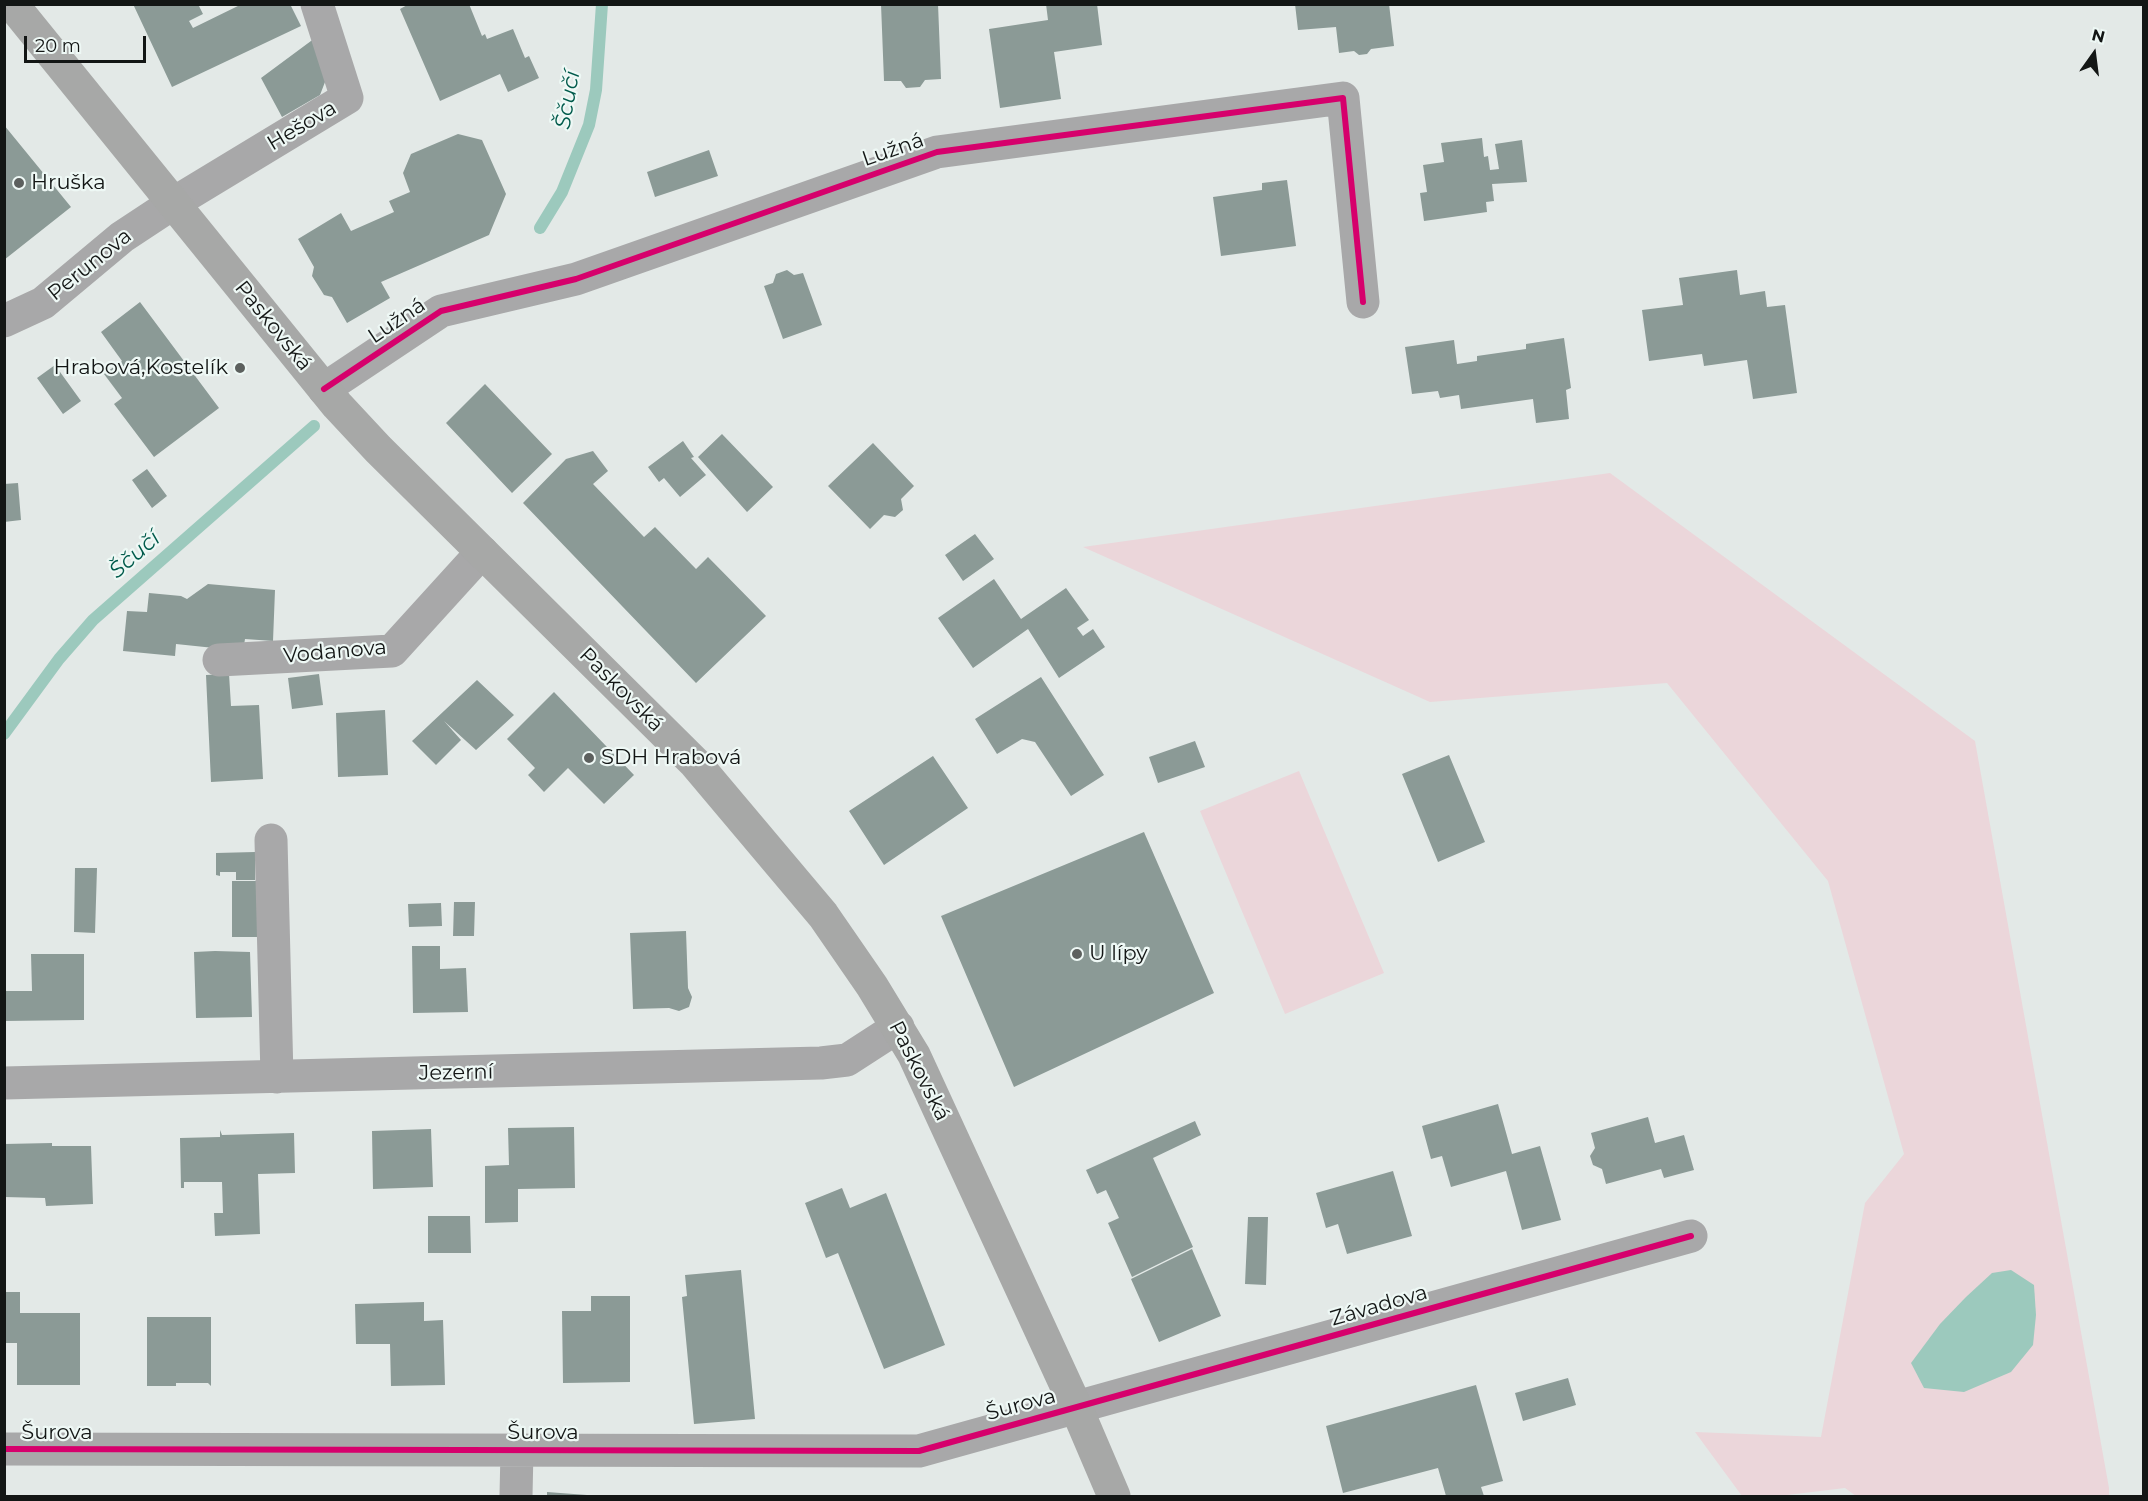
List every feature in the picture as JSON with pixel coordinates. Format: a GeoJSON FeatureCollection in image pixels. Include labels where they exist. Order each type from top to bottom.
{"type":"FeatureCollection","features":[{"type":"Feature","properties":{"kind":"main road","name":"Paskovská"},"geometry":{"type":"LineString","coordinates":[[12,4],[324,389],[378,449],[659,726],[724,796],[823,915],[898,1027],[939,1107],[1076,1407],[1114,1497]]}},
{"type":"Feature","properties":{"kind":"street","name":"Hešova"},"geometry":{"type":"LineString","coordinates":[[172,204],[348,98],[317,4]]}},
{"type":"Feature","properties":{"kind":"street","name":"Lužná"},"geometry":{"type":"LineString","coordinates":[[324,389],[441,312],[576,279],[937,152],[1344,98],[1363,302]]}},
{"type":"Feature","properties":{"kind":"street","name":"Perunova"},"geometry":{"type":"LineString","coordinates":[[4,321],[43,303],[122,237],[172,204]]}},
{"type":"Feature","properties":{"kind":"street","name":"Vodanova"},"geometry":{"type":"LineString","coordinates":[[219,660],[392,651],[482,552]]}},
{"type":"Feature","properties":{"kind":"street"},"geometry":{"type":"LineString","coordinates":[[271,840],[277,1077]]}},
{"type":"Feature","properties":{"kind":"street","name":"Jezerní"},"geometry":{"type":"LineString","coordinates":[[4,1083],[821,1064],[847,1060],[874,1045],[898,1027]]}},
{"type":"Feature","properties":{"kind":"street","name":"Závadova"},"geometry":{"type":"LineString","coordinates":[[1076,1407],[1691,1236]]}},
{"type":"Feature","properties":{"kind":"street","name":"Šurova"},"geometry":{"type":"LineString","coordinates":[[4,1449],[918,1451],[1076,1407]]}},
{"type":"Feature","properties":{"kind":"street"},"geometry":{"type":"LineString","coordinates":[[516,1497],[517,1450]]}},
{"type":"Feature","properties":{"kind":"shaded area"},"geometry":{"type":"Polygon","coordinates":[[[1610,473],[1975,741],[2109,1496],[1856,1496],[1845,1488],[1779,1496],[1742,1496],[1695,1432],[1821,1437],[1865,1203],[1904,1154],[1828,881],[1667,683],[1430,702],[1083,547],[1610,473]]]}},
{"type":"Feature","properties":{"kind":"shaded area"},"geometry":{"type":"Polygon","coordinates":[[[1299,771],[1384,973],[1285,1014],[1200,811],[1299,771]]]}},
{"type":"Feature","properties":{"kind":"shaded area"},"geometry":{"type":"Polygon","coordinates":[[[2011,1270],[2034,1285],[2036,1315],[2033,1345],[2011,1372],[1964,1392],[1924,1388],[1911,1363],[1940,1324],[1966,1297],[1992,1273],[2011,1270]]]}},
{"type":"Feature","properties":{"kind":"building"},"geometry":{"type":"Polygon","coordinates":[[[133,4],[198,4],[203,14],[189,21],[193,28],[242,4],[290,4],[301,26],[172,87],[133,4]]]}},
{"type":"Feature","properties":{"kind":"building"},"geometry":{"type":"Polygon","coordinates":[[[409,4],[469,4],[482,36],[485,34],[487,39],[513,29],[525,58],[529,56],[539,78],[508,92],[500,74],[440,101],[400,9],[409,4]]]}},
{"type":"Feature","properties":{"kind":"building"},"geometry":{"type":"Polygon","coordinates":[[[881,4],[938,4],[941,79],[925,80],[920,87],[906,88],[901,81],[884,81],[881,4]]]}},
{"type":"Feature","properties":{"kind":"building"},"geometry":{"type":"Polygon","coordinates":[[[1046,4],[1097,4],[1102,45],[1054,52],[1061,99],[1000,108],[989,29],[1048,20],[1046,4]]]}},
{"type":"Feature","properties":{"kind":"building"},"geometry":{"type":"Polygon","coordinates":[[[1295,4],[1389,4],[1394,46],[1371,49],[1367,54],[1359,55],[1354,51],[1339,53],[1336,27],[1298,30],[1295,4]]]}},
{"type":"Feature","properties":{"kind":"building"},"geometry":{"type":"Polygon","coordinates":[[[315,38],[330,69],[320,95],[282,117],[261,78],[315,38]]]}},
{"type":"Feature","properties":{"kind":"building"},"geometry":{"type":"Polygon","coordinates":[[[4,125],[71,207],[4,260],[4,125]]]}},
{"type":"Feature","properties":{"kind":"building"},"geometry":{"type":"Polygon","coordinates":[[[458,134],[482,140],[506,194],[489,235],[381,282],[390,298],[347,323],[332,297],[324,295],[312,276],[314,267],[298,239],[341,213],[351,231],[394,212],[389,201],[410,192],[403,173],[411,154],[458,134]]]}},
{"type":"Feature","properties":{"kind":"building"},"geometry":{"type":"Polygon","coordinates":[[[1482,138],[1484,157],[1488,156],[1490,170],[1499,169],[1495,144],[1522,140],[1527,182],[1492,184],[1494,201],[1486,202],[1487,212],[1424,221],[1420,193],[1427,192],[1423,165],[1444,162],[1441,143],[1482,138]]]}},
{"type":"Feature","properties":{"kind":"building"},"geometry":{"type":"Polygon","coordinates":[[[709,150],[718,176],[655,197],[647,172],[709,150]]]}},
{"type":"Feature","properties":{"kind":"building"},"geometry":{"type":"Polygon","coordinates":[[[1287,180],[1296,246],[1221,256],[1213,197],[1262,190],[1262,183],[1287,180]]]}},
{"type":"Feature","properties":{"kind":"building"},"geometry":{"type":"Polygon","coordinates":[[[787,270],[794,275],[803,273],[822,325],[783,339],[764,286],[773,283],[776,274],[787,270]]]}},
{"type":"Feature","properties":{"kind":"building"},"geometry":{"type":"Polygon","coordinates":[[[1737,270],[1740,295],[1765,291],[1767,307],[1785,305],[1797,393],[1753,399],[1747,360],[1704,366],[1702,354],[1649,361],[1642,310],[1683,305],[1679,278],[1737,270]]]}},
{"type":"Feature","properties":{"kind":"building"},"geometry":{"type":"Polygon","coordinates":[[[140,302],[219,408],[154,457],[114,404],[122,398],[104,374],[122,361],[101,332],[140,302]]]}},
{"type":"Feature","properties":{"kind":"building"},"geometry":{"type":"Polygon","coordinates":[[[1564,338],[1571,388],[1566,390],[1569,419],[1536,423],[1533,399],[1461,409],[1459,395],[1440,398],[1438,391],[1412,394],[1405,347],[1454,340],[1457,364],[1477,361],[1477,356],[1526,349],[1526,344],[1564,338]]]}},
{"type":"Feature","properties":{"kind":"building"},"geometry":{"type":"Polygon","coordinates":[[[55,365],[81,401],[63,414],[37,378],[55,365]]]}},
{"type":"Feature","properties":{"kind":"building"},"geometry":{"type":"Polygon","coordinates":[[[485,384],[552,454],[512,493],[446,423],[485,384]]]}},
{"type":"Feature","properties":{"kind":"building"},"geometry":{"type":"Polygon","coordinates":[[[722,434],[773,487],[747,512],[698,457],[722,434]]]}},
{"type":"Feature","properties":{"kind":"building"},"geometry":{"type":"Polygon","coordinates":[[[683,441],[694,457],[691,458],[706,475],[680,497],[664,478],[659,482],[648,467],[683,441]]]}},
{"type":"Feature","properties":{"kind":"building"},"geometry":{"type":"Polygon","coordinates":[[[873,443],[914,486],[901,499],[903,510],[895,517],[884,515],[870,529],[828,486],[873,443]]]}},
{"type":"Feature","properties":{"kind":"building"},"geometry":{"type":"Polygon","coordinates":[[[593,451],[608,471],[593,484],[644,537],[655,527],[696,569],[708,557],[766,616],[696,683],[523,503],[566,459],[593,451]]]}},
{"type":"Feature","properties":{"kind":"building"},"geometry":{"type":"Polygon","coordinates":[[[147,469],[167,496],[152,508],[132,480],[147,469]]]}},
{"type":"Feature","properties":{"kind":"building"},"geometry":{"type":"Polygon","coordinates":[[[18,483],[21,520],[4,522],[4,484],[18,483]]]}},
{"type":"Feature","properties":{"kind":"building"},"geometry":{"type":"Polygon","coordinates":[[[975,534],[994,559],[963,581],[945,555],[975,534]]]}},
{"type":"Feature","properties":{"kind":"building"},"geometry":{"type":"Polygon","coordinates":[[[994,579],[1021,619],[1066,588],[1089,620],[1077,628],[1083,636],[1093,629],[1105,647],[1059,678],[1028,629],[973,668],[938,618],[994,579]]]}},
{"type":"Feature","properties":{"kind":"building"},"geometry":{"type":"Polygon","coordinates":[[[208,584],[275,590],[273,641],[245,639],[243,651],[176,644],[175,656],[123,651],[127,611],[147,612],[149,593],[181,596],[187,599],[208,584]]]}},
{"type":"Feature","properties":{"kind":"building"},"geometry":{"type":"Polygon","coordinates":[[[229,674],[231,706],[259,705],[263,779],[211,782],[206,675],[229,674]]]}},
{"type":"Feature","properties":{"kind":"building"},"geometry":{"type":"Polygon","coordinates":[[[319,674],[323,705],[292,709],[288,678],[319,674]]]}},
{"type":"Feature","properties":{"kind":"building"},"geometry":{"type":"Polygon","coordinates":[[[1041,677],[1104,775],[1071,796],[1035,742],[1022,739],[997,754],[975,719],[1041,677]]]}},
{"type":"Feature","properties":{"kind":"building"},"geometry":{"type":"Polygon","coordinates":[[[477,680],[514,715],[476,750],[444,721],[461,740],[436,765],[412,741],[477,680]]]}},
{"type":"Feature","properties":{"kind":"building"},"geometry":{"type":"Polygon","coordinates":[[[554,692],[634,775],[604,804],[568,768],[544,792],[528,775],[535,768],[507,739],[554,692]]]}},
{"type":"Feature","properties":{"kind":"building"},"geometry":{"type":"Polygon","coordinates":[[[385,710],[388,775],[338,777],[336,713],[385,710]]]}},
{"type":"Feature","properties":{"kind":"building"},"geometry":{"type":"Polygon","coordinates":[[[1195,741],[1205,767],[1158,783],[1149,757],[1195,741]]]}},
{"type":"Feature","properties":{"kind":"building"},"geometry":{"type":"Polygon","coordinates":[[[1449,755],[1485,842],[1438,862],[1402,774],[1449,755]]]}},
{"type":"Feature","properties":{"kind":"building"},"geometry":{"type":"Polygon","coordinates":[[[933,756],[968,808],[884,865],[849,811],[933,756]]]}},
{"type":"Feature","properties":{"kind":"building","name":"U lípy"},"geometry":{"type":"Polygon","coordinates":[[[1144,832],[1214,993],[1014,1087],[941,916],[1144,832]]]}},
{"type":"Feature","properties":{"kind":"building"},"geometry":{"type":"Polygon","coordinates":[[[255,852],[255,880],[236,880],[236,872],[220,872],[220,876],[216,875],[216,853],[255,852]]]}},
{"type":"Feature","properties":{"kind":"building"},"geometry":{"type":"Polygon","coordinates":[[[75,868],[97,868],[95,933],[74,932],[75,868]]]}},
{"type":"Feature","properties":{"kind":"building"},"geometry":{"type":"Polygon","coordinates":[[[232,881],[259,881],[259,937],[232,937],[232,881]]]}},
{"type":"Feature","properties":{"kind":"building"},"geometry":{"type":"Polygon","coordinates":[[[454,902],[475,902],[474,936],[453,936],[454,902]]]}},
{"type":"Feature","properties":{"kind":"building"},"geometry":{"type":"Polygon","coordinates":[[[441,903],[442,926],[409,927],[408,904],[441,903]]]}},
{"type":"Feature","properties":{"kind":"building"},"geometry":{"type":"Polygon","coordinates":[[[686,931],[688,988],[692,997],[689,1007],[679,1011],[669,1008],[633,1009],[630,933],[686,931]]]}},
{"type":"Feature","properties":{"kind":"building"},"geometry":{"type":"Polygon","coordinates":[[[412,946],[440,946],[440,969],[466,968],[468,1012],[413,1013],[412,946]]]}},
{"type":"Feature","properties":{"kind":"building"},"geometry":{"type":"Polygon","coordinates":[[[194,952],[250,952],[252,1017],[196,1018],[194,952]]]}},
{"type":"Feature","properties":{"kind":"building"},"geometry":{"type":"Polygon","coordinates":[[[31,954],[84,954],[84,1020],[4,1021],[4,991],[32,991],[31,954]]]}},
{"type":"Feature","properties":{"kind":"building"},"geometry":{"type":"Polygon","coordinates":[[[1498,1104],[1512,1154],[1540,1146],[1561,1220],[1522,1230],[1506,1171],[1451,1187],[1442,1156],[1431,1159],[1422,1126],[1498,1104]]]}},
{"type":"Feature","properties":{"kind":"building"},"geometry":{"type":"Polygon","coordinates":[[[1648,1117],[1655,1143],[1684,1135],[1694,1170],[1664,1178],[1661,1169],[1606,1184],[1602,1169],[1593,1165],[1590,1156],[1595,1148],[1591,1133],[1648,1117]]]}},
{"type":"Feature","properties":{"kind":"building"},"geometry":{"type":"Polygon","coordinates":[[[1195,1121],[1201,1135],[1153,1158],[1193,1247],[1132,1277],[1108,1223],[1119,1218],[1106,1190],[1097,1194],[1086,1170],[1195,1121]]]}},
{"type":"Feature","properties":{"kind":"building"},"geometry":{"type":"Polygon","coordinates":[[[574,1127],[575,1188],[518,1189],[518,1222],[485,1223],[485,1166],[509,1165],[508,1128],[574,1127]]]}},
{"type":"Feature","properties":{"kind":"building"},"geometry":{"type":"Polygon","coordinates":[[[431,1129],[433,1187],[373,1189],[372,1131],[431,1129]]]}},
{"type":"Feature","properties":{"kind":"building"},"geometry":{"type":"Polygon","coordinates":[[[220,1130],[222,1135],[294,1133],[295,1173],[258,1174],[260,1234],[215,1236],[214,1213],[223,1213],[222,1182],[184,1182],[184,1188],[181,1188],[180,1138],[220,1137],[220,1130]]]}},
{"type":"Feature","properties":{"kind":"building"},"geometry":{"type":"Polygon","coordinates":[[[52,1143],[52,1146],[91,1146],[93,1204],[46,1206],[45,1198],[4,1197],[4,1144],[52,1143]]]}},
{"type":"Feature","properties":{"kind":"building"},"geometry":{"type":"Polygon","coordinates":[[[1393,1171],[1412,1236],[1347,1254],[1338,1224],[1326,1228],[1316,1193],[1393,1171]]]}},
{"type":"Feature","properties":{"kind":"building"},"geometry":{"type":"Polygon","coordinates":[[[842,1188],[850,1208],[886,1193],[945,1345],[884,1369],[838,1253],[826,1258],[805,1203],[842,1188]]]}},
{"type":"Feature","properties":{"kind":"building"},"geometry":{"type":"Polygon","coordinates":[[[428,1216],[470,1216],[471,1253],[428,1253],[428,1216]]]}},
{"type":"Feature","properties":{"kind":"building"},"geometry":{"type":"Polygon","coordinates":[[[1248,1217],[1268,1217],[1266,1285],[1245,1284],[1248,1217]]]}},
{"type":"Feature","properties":{"kind":"building"},"geometry":{"type":"Polygon","coordinates":[[[1192,1249],[1221,1316],[1159,1342],[1131,1279],[1192,1249]]]}},
{"type":"Feature","properties":{"kind":"building"},"geometry":{"type":"Polygon","coordinates":[[[741,1270],[755,1419],[694,1424],[682,1297],[687,1296],[685,1275],[741,1270]]]}},
{"type":"Feature","properties":{"kind":"building"},"geometry":{"type":"Polygon","coordinates":[[[4,1292],[20,1292],[20,1313],[80,1313],[80,1385],[17,1385],[17,1343],[4,1343],[4,1292]]]}},
{"type":"Feature","properties":{"kind":"building"},"geometry":{"type":"Polygon","coordinates":[[[591,1296],[630,1296],[630,1382],[563,1383],[562,1311],[591,1311],[591,1296]]]}},
{"type":"Feature","properties":{"kind":"building"},"geometry":{"type":"Polygon","coordinates":[[[424,1302],[424,1321],[443,1320],[445,1385],[391,1386],[390,1344],[356,1344],[355,1304],[424,1302]]]}},
{"type":"Feature","properties":{"kind":"building"},"geometry":{"type":"Polygon","coordinates":[[[147,1317],[211,1317],[211,1386],[208,1383],[176,1383],[176,1386],[147,1386],[147,1317]]]}},
{"type":"Feature","properties":{"kind":"building"},"geometry":{"type":"Polygon","coordinates":[[[1568,1378],[1576,1405],[1523,1421],[1515,1393],[1568,1378]]]}},
{"type":"Feature","properties":{"kind":"building"},"geometry":{"type":"Polygon","coordinates":[[[1476,1385],[1503,1481],[1481,1487],[1484,1496],[1446,1496],[1438,1468],[1343,1493],[1326,1426],[1476,1385]]]}},
{"type":"Feature","properties":{"kind":"building"},"geometry":{"type":"Polygon","coordinates":[[[547,1492],[587,1495],[587,1496],[547,1496],[547,1492]]]}},
{"type":"Feature","properties":{"kind":"waterway","name":"Ščučí"},"geometry":{"type":"LineString","coordinates":[[540,228],[562,192],[589,125],[596,90],[602,4]]}},
{"type":"Feature","properties":{"kind":"waterway","name":"Ščučí"},"geometry":{"type":"LineString","coordinates":[[4,734],[59,659],[93,620],[314,426]]}},
{"type":"Feature","properties":{"kind":"cycle path"},"geometry":{"type":"LineString","coordinates":[[324,389],[441,311],[576,279],[937,152],[1343,98],[1363,302]]}},
{"type":"Feature","properties":{"kind":"cycle path"},"geometry":{"type":"LineString","coordinates":[[4,1449],[919,1451],[1691,1236]]}},
{"type":"Feature","properties":{"kind":"place","name":"Hruška"},"geometry":{"type":"Point","coordinates":[19,183]}},
{"type":"Feature","properties":{"kind":"place","name":"Hrabová,Kostelík"},"geometry":{"type":"Point","coordinates":[240,368]}},
{"type":"Feature","properties":{"kind":"place","name":"SDH Hrabová"},"geometry":{"type":"Point","coordinates":[589,758]}},
{"type":"Feature","properties":{"kind":"place","name":"U lípy"},"geometry":{"type":"Point","coordinates":[1077,954]}}]}
